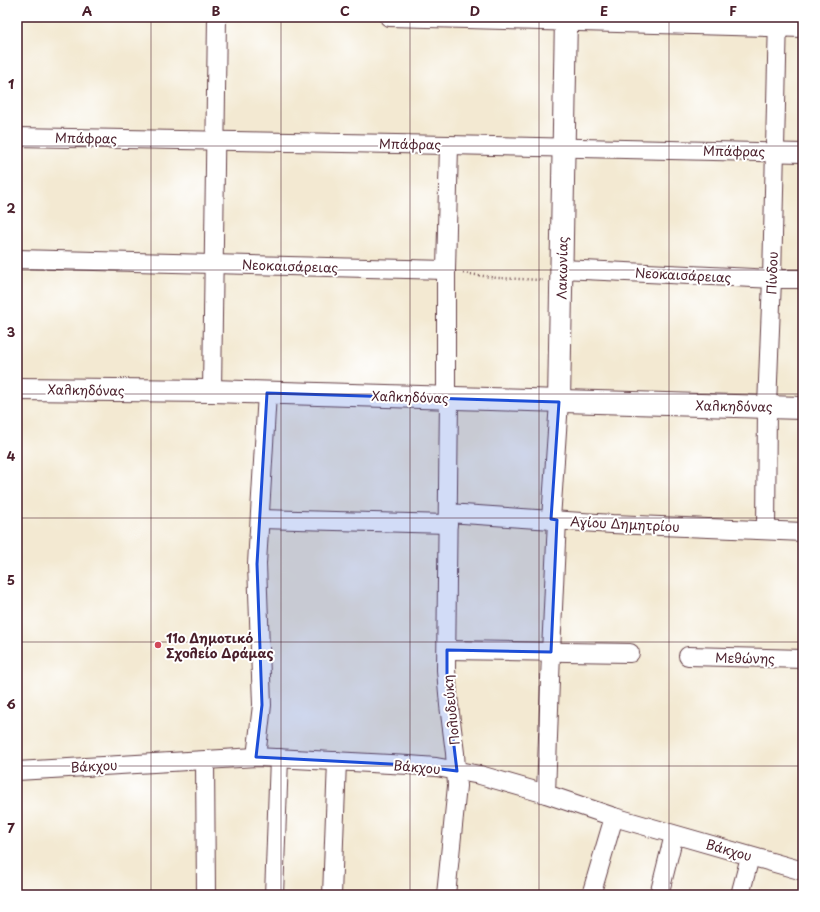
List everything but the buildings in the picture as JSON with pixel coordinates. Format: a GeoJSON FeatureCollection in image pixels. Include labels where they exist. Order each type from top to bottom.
{"type":"FeatureCollection","features":[{"type":"Feature","properties":{"kind":"street"},"geometry":{"type":"LineString","coordinates":[[212,392],[217,17]]}},
{"type":"Feature","properties":{"kind":"street"},"geometry":{"type":"LineString","coordinates":[[389,17],[777,22],[803,28]]}},
{"type":"Feature","properties":{"kind":"street","name":"Λακωνίας"},"geometry":{"type":"LineString","coordinates":[[546,794],[554,520],[560,402],[566,20]]}},
{"type":"Feature","properties":{"kind":"street","name":"Πίνδου"},"geometry":{"type":"LineString","coordinates":[[766,530],[777,22]]}},
{"type":"Feature","properties":{"kind":"street","name":"Μπάφρας"},"geometry":{"type":"LineString","coordinates":[[17,137],[803,153]]}},
{"type":"Feature","properties":{"kind":"street","name":"Πολυδεύκη"},"geometry":{"type":"LineString","coordinates":[[446,895],[457,786],[447,688],[446,650],[448,398],[446,270],[449,145]]}},
{"type":"Feature","properties":{"kind":"street","name":"Νεοκαισάρειας"},"geometry":{"type":"LineString","coordinates":[[17,259],[446,270]]}},
{"type":"Feature","properties":{"kind":"street","name":"Νεοκαισάρειας"},"geometry":{"type":"LineString","coordinates":[[562,275],[803,279]]}},
{"type":"Feature","properties":{"kind":"street","name":"Χαλκηδόνας"},"geometry":{"type":"LineString","coordinates":[[17,389],[267,393],[803,408]]}},
{"type":"Feature","properties":{"kind":"street"},"geometry":{"type":"LineString","coordinates":[[256,757],[262,704],[257,564],[267,393]]}},
{"type":"Feature","properties":{"kind":"street","name":"Αγίου Δημητρίου"},"geometry":{"type":"LineString","coordinates":[[260,518],[554,520],[803,532]]}},
{"type":"Feature","properties":{"kind":"street"},"geometry":{"type":"LineString","coordinates":[[446,650],[630,653]]}},
{"type":"Feature","properties":{"kind":"street","name":"Μεθώνης"},"geometry":{"type":"LineString","coordinates":[[688,656],[803,659]]}},
{"type":"Feature","properties":{"kind":"street","name":"Βάκχου"},"geometry":{"type":"LineString","coordinates":[[17,770],[256,757],[409,765],[456,771],[480,775],[546,794],[614,817],[803,871]]}},
{"type":"Feature","properties":{"kind":"street"},"geometry":{"type":"LineString","coordinates":[[274,895],[279,758]]}},
{"type":"Feature","properties":{"kind":"street"},"geometry":{"type":"LineString","coordinates":[[204,761],[206,895]]}},
{"type":"Feature","properties":{"kind":"street"},"geometry":{"type":"LineString","coordinates":[[332,895],[336,762]]}},
{"type":"Feature","properties":{"kind":"street"},"geometry":{"type":"LineString","coordinates":[[591,895],[614,817]]}},
{"type":"Feature","properties":{"kind":"street"},"geometry":{"type":"LineString","coordinates":[[659,895],[674,834]]}},
{"type":"Feature","properties":{"kind":"street"},"geometry":{"type":"LineString","coordinates":[[740,895],[750,857]]}},
{"type":"Feature","properties":{"kind":"path"},"geometry":{"type":"LineString","coordinates":[[446,270],[497,278],[562,275]]}},
{"type":"Feature","properties":{"kind":"highlighted area"},"geometry":{"type":"Polygon","coordinates":[[[267,393],[559,402],[551,519],[557,520],[551,652],[447,650],[447,688],[457,771],[409,765],[256,757],[262,705],[257,564],[267,393]]]}},
{"type":"Feature","properties":{"kind":"place","name":"11ο Δημοτικό Σχολείο Δράμας"},"geometry":{"type":"Point","coordinates":[158,645]}}]}
